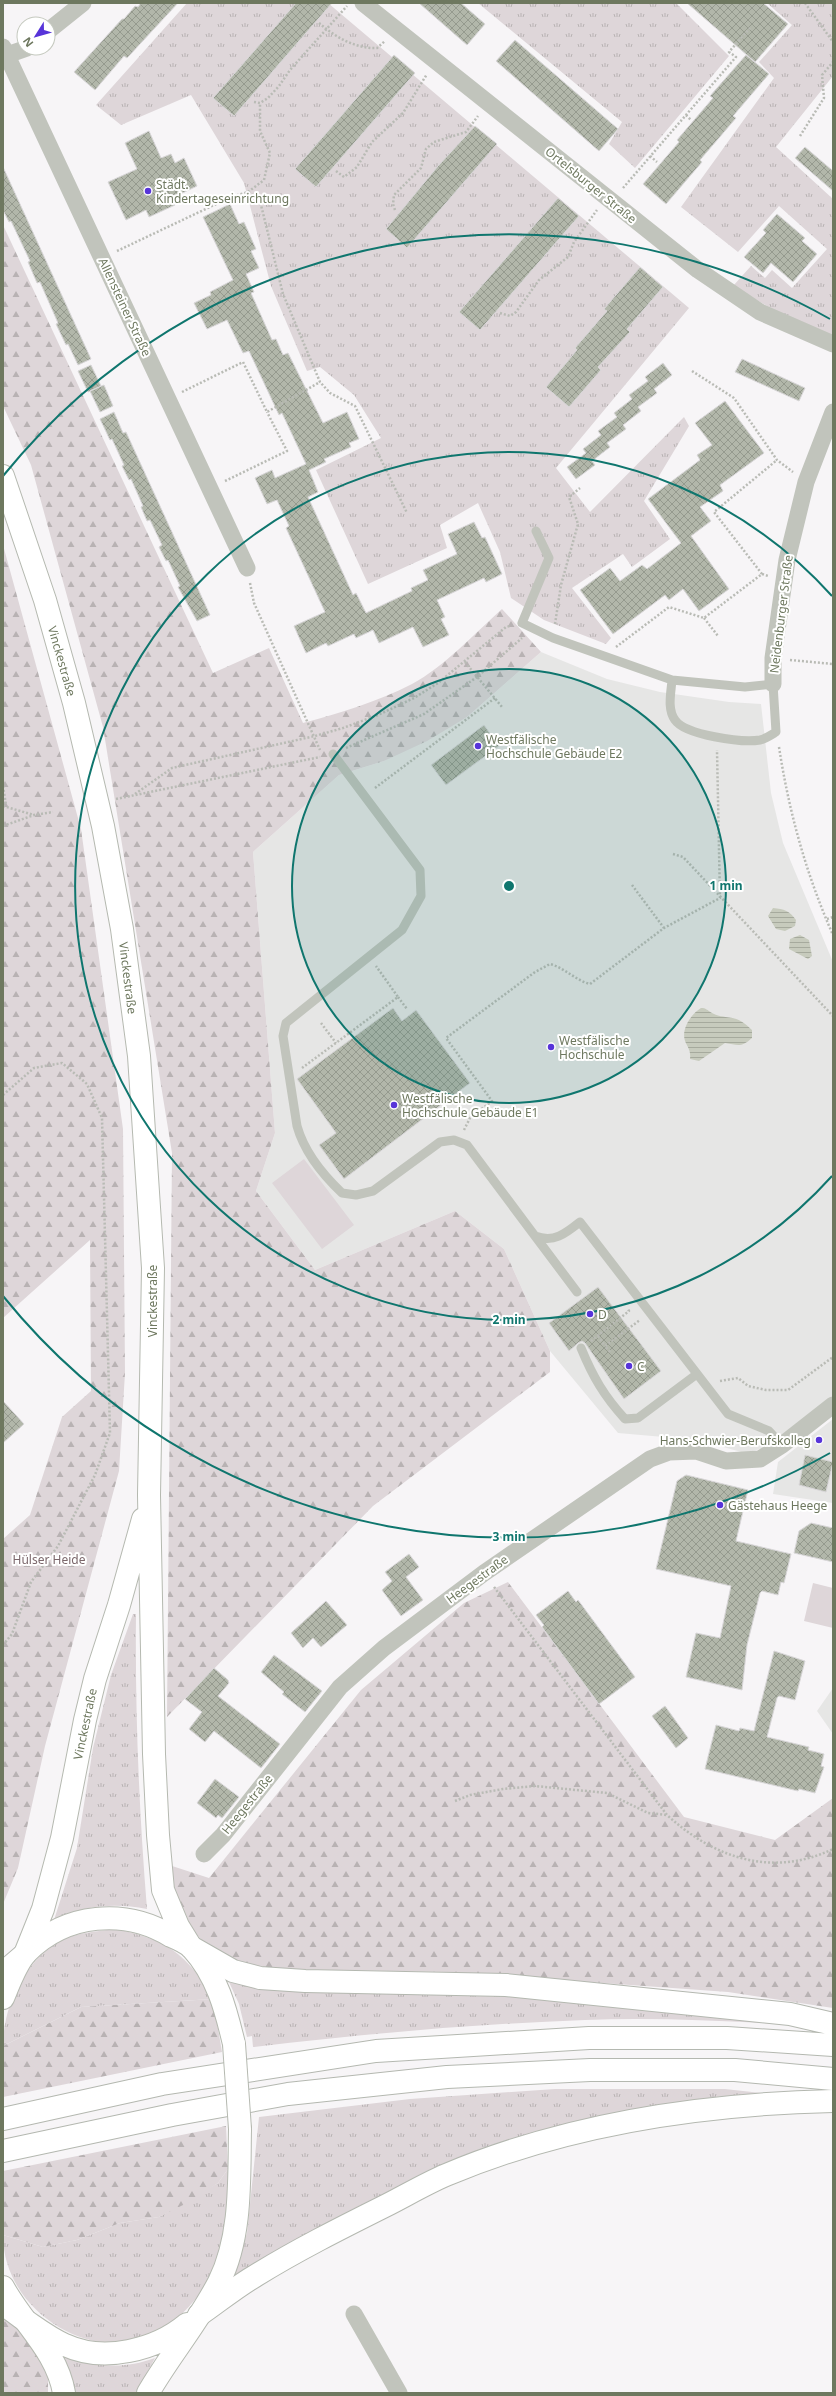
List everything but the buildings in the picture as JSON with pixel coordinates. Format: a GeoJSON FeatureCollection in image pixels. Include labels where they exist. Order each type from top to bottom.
{"type":"FeatureCollection","features":[{"type":"Feature","properties":{"kind":"main road","name":"Vinckestraße"},"geometry":{"type":"LineString","coordinates":[[3,476],[45,600],[74,703],[103,826],[122,930],[139,1056],[153,1268],[149,1495],[154,1754],[161,1875],[169,1906],[192,1948],[213,1978],[224,2002],[234,2044],[240,2129],[239,2181],[235,2226],[220,2281],[162,2369],[148,2393]]}},
{"type":"Feature","properties":{"kind":"main road","name":"Vinckestraße"},"geometry":{"type":"LineString","coordinates":[[3,1998],[25,1954],[43,1909],[60,1845],[95,1679],[119,1606],[149,1495]]}},
{"type":"Feature","properties":{"kind":"main road"},"geometry":{"type":"LineString","coordinates":[[3,1974],[25,1954],[46,1938],[73,1924],[111,1918],[126,1918],[144,1922],[233,1971],[260,1978],[305,1981],[506,1985],[790,2014],[833,2024]]}},
{"type":"Feature","properties":{"kind":"main road"},"geometry":{"type":"LineString","coordinates":[[3,2119],[155,2085],[218,2074],[391,2050],[596,2038],[727,2038],[833,2045]]}},
{"type":"Feature","properties":{"kind":"main road"},"geometry":{"type":"LineString","coordinates":[[3,2151],[172,2115],[288,2094],[447,2077],[590,2070],[735,2070],[833,2079]]}},
{"type":"Feature","properties":{"kind":"main road"},"geometry":{"type":"LineString","coordinates":[[3,2304],[26,2321],[67,2346],[94,2352],[113,2352],[149,2347],[182,2329],[254,2276],[325,2236],[446,2175],[509,2153],[573,2134],[689,2110],[788,2102],[833,2101]]}},
{"type":"Feature","properties":{"kind":"main road"},"geometry":{"type":"LineString","coordinates":[[3,2288],[57,2366],[64,2393]]}},
{"type":"Feature","properties":{"kind":"street"},"geometry":{"type":"LineString","coordinates":[[56,25],[83,3]]}},
{"type":"Feature","properties":{"kind":"street","name":"Ortelsburger Straße"},"geometry":{"type":"LineString","coordinates":[[363,3],[698,270],[760,312],[833,344]]}},
{"type":"Feature","properties":{"kind":"street"},"geometry":{"type":"LineString","coordinates":[[5,51],[16,50]]}},
{"type":"Feature","properties":{"kind":"street","name":"Allensteiner Straße"},"geometry":{"type":"LineString","coordinates":[[5,51],[247,568]]}},
{"type":"Feature","properties":{"kind":"street","name":"Neidenburger Straße"},"geometry":{"type":"LineString","coordinates":[[773,684],[774,658],[787,560],[806,482],[833,412]]}},
{"type":"Feature","properties":{"kind":"street","name":"Heegestraße"},"geometry":{"type":"LineString","coordinates":[[204,1854],[223,1835],[340,1687],[384,1648],[484,1573],[650,1459],[669,1452],[696,1451],[726,1461],[760,1459],[782,1445],[833,1405]]}},
{"type":"Feature","properties":{"kind":"street"},"geometry":{"type":"LineString","coordinates":[[354,2314],[399,2393]]}},
{"type":"Feature","properties":{"kind":"lane"},"geometry":{"type":"LineString","coordinates":[[536,532],[549,558],[522,623],[553,638],[603,657],[672,680],[745,687],[773,684]]}},
{"type":"Feature","properties":{"kind":"lane"},"geometry":{"type":"LineString","coordinates":[[672,680],[670,708],[674,719],[690,731],[717,737],[759,740],[776,732]]}},
{"type":"Feature","properties":{"kind":"lane","name":"Neidenburger Straße"},"geometry":{"type":"LineString","coordinates":[[773,684],[776,732]]}},
{"type":"Feature","properties":{"kind":"lane"},"geometry":{"type":"LineString","coordinates":[[333,754],[420,870],[422,882],[421,896],[402,930],[286,1023],[283,1036],[297,1126],[301,1140],[333,1184],[342,1193],[356,1195],[373,1191],[440,1142],[454,1140],[467,1145],[577,1292]]}},
{"type":"Feature","properties":{"kind":"lane"},"geometry":{"type":"LineString","coordinates":[[535,1236],[552,1239],[562,1236],[580,1222],[728,1414],[769,1431],[782,1445]]}},
{"type":"Feature","properties":{"kind":"lane"},"geometry":{"type":"LineString","coordinates":[[581,1348],[592,1376],[610,1403],[626,1419],[638,1418],[697,1374]]}},
{"type":"Feature","properties":{"kind":"path"},"geometry":{"type":"LineString","coordinates":[[102,258],[231,197],[248,192],[264,180],[270,153],[260,131],[260,103],[279,86],[290,70],[327,30],[349,3]]}},
{"type":"Feature","properties":{"kind":"path"},"geometry":{"type":"LineString","coordinates":[[805,3],[833,42]]}},
{"type":"Feature","properties":{"kind":"path"},"geometry":{"type":"LineString","coordinates":[[319,23],[327,30],[359,47],[368,48],[377,48],[384,43],[395,28]]}},
{"type":"Feature","properties":{"kind":"path"},"geometry":{"type":"LineString","coordinates":[[500,313],[510,316],[516,312],[539,280],[568,257],[574,242],[609,199],[650,156],[736,57],[729,52],[750,28]]}},
{"type":"Feature","properties":{"kind":"path"},"geometry":{"type":"LineString","coordinates":[[336,171],[344,176],[357,166],[372,142],[393,124],[410,105],[435,60]]}},
{"type":"Feature","properties":{"kind":"path"},"geometry":{"type":"LineString","coordinates":[[800,136],[824,98],[822,75],[833,62]]}},
{"type":"Feature","properties":{"kind":"path"},"geometry":{"type":"LineString","coordinates":[[254,102],[260,103]]}},
{"type":"Feature","properties":{"kind":"path"},"geometry":{"type":"LineString","coordinates":[[395,210],[393,204],[394,194],[421,168],[426,149],[434,142],[466,132],[488,103]]}},
{"type":"Feature","properties":{"kind":"path"},"geometry":{"type":"LineString","coordinates":[[686,115],[691,120]]}},
{"type":"Feature","properties":{"kind":"path"},"geometry":{"type":"LineString","coordinates":[[650,156],[657,162]]}},
{"type":"Feature","properties":{"kind":"path"},"geometry":{"type":"LineString","coordinates":[[248,192],[255,197],[261,205],[283,294],[320,382],[330,392],[355,406],[407,513]]}},
{"type":"Feature","properties":{"kind":"path"},"geometry":{"type":"LineString","coordinates":[[168,399],[243,362],[287,451],[210,488]]}},
{"type":"Feature","properties":{"kind":"path"},"geometry":{"type":"LineString","coordinates":[[692,371],[734,398],[777,460],[806,482]]}},
{"type":"Feature","properties":{"kind":"path"},"geometry":{"type":"LineString","coordinates":[[267,412],[320,382]]}},
{"type":"Feature","properties":{"kind":"path"},"geometry":{"type":"LineString","coordinates":[[777,460],[714,512],[762,574],[784,582]]}},
{"type":"Feature","properties":{"kind":"path"},"geometry":{"type":"LineString","coordinates":[[553,638],[561,585],[578,524],[569,496],[580,488]]}},
{"type":"Feature","properties":{"kind":"path"},"geometry":{"type":"LineString","coordinates":[[114,799],[322,756],[315,736],[254,602],[247,568]]}},
{"type":"Feature","properties":{"kind":"path"},"geometry":{"type":"LineString","coordinates":[[704,618],[762,574]]}},
{"type":"Feature","properties":{"kind":"path"},"geometry":{"type":"LineString","coordinates":[[603,657],[669,607],[704,618],[718,636]]}},
{"type":"Feature","properties":{"kind":"path"},"geometry":{"type":"LineString","coordinates":[[132,796],[172,768],[315,736],[343,728],[414,698],[465,662],[506,627],[522,623]]}},
{"type":"Feature","properties":{"kind":"path"},"geometry":{"type":"LineString","coordinates":[[333,754],[424,714],[477,677],[532,629]]}},
{"type":"Feature","properties":{"kind":"path"},"geometry":{"type":"LineString","coordinates":[[774,658],[833,664]]}},
{"type":"Feature","properties":{"kind":"path"},"geometry":{"type":"LineString","coordinates":[[465,662],[502,707]]}},
{"type":"Feature","properties":{"kind":"path"},"geometry":{"type":"LineString","coordinates":[[365,796],[495,698]]}},
{"type":"Feature","properties":{"kind":"path"},"geometry":{"type":"LineString","coordinates":[[776,732],[786,796],[802,856],[833,935]]}},
{"type":"Feature","properties":{"kind":"path"},"geometry":{"type":"LineString","coordinates":[[717,737],[720,898]]}},
{"type":"Feature","properties":{"kind":"path"},"geometry":{"type":"LineString","coordinates":[[3,786],[4,806],[34,815]]}},
{"type":"Feature","properties":{"kind":"path"},"geometry":{"type":"LineString","coordinates":[[3,826],[34,815],[53,812]]}},
{"type":"Feature","properties":{"kind":"path"},"geometry":{"type":"LineString","coordinates":[[673,854],[683,857],[720,898],[833,1016]]}},
{"type":"Feature","properties":{"kind":"path"},"geometry":{"type":"LineString","coordinates":[[632,885],[664,928]]}},
{"type":"Feature","properties":{"kind":"path"},"geometry":{"type":"LineString","coordinates":[[458,1142],[470,1118],[492,1101],[446,1038],[535,972],[550,964],[560,967],[579,981],[590,984],[664,928],[720,898]]}},
{"type":"Feature","properties":{"kind":"path"},"geometry":{"type":"LineString","coordinates":[[827,919],[833,917]]}},
{"type":"Feature","properties":{"kind":"path"},"geometry":{"type":"LineString","coordinates":[[368,956],[407,1009]]}},
{"type":"Feature","properties":{"kind":"path"},"geometry":{"type":"LineString","coordinates":[[299,1070],[398,996]]}},
{"type":"Feature","properties":{"kind":"path"},"geometry":{"type":"LineString","coordinates":[[321,1023],[336,1043]]}},
{"type":"Feature","properties":{"kind":"path"},"geometry":{"type":"LineString","coordinates":[[3,1095],[34,1068],[62,1063],[87,1084],[102,1118],[110,1433],[95,1475],[58,1546],[31,1582],[12,1634],[3,1645]]}},
{"type":"Feature","properties":{"kind":"path"},"geometry":{"type":"LineString","coordinates":[[581,1348],[630,1311],[626,1306]]}},
{"type":"Feature","properties":{"kind":"path"},"geometry":{"type":"LineString","coordinates":[[605,1346],[650,1312]]}},
{"type":"Feature","properties":{"kind":"path"},"geometry":{"type":"LineString","coordinates":[[598,1336],[610,1352]]}},
{"type":"Feature","properties":{"kind":"path"},"geometry":{"type":"LineString","coordinates":[[710,1389],[719,1382],[738,1378],[748,1386],[766,1390],[788,1390],[833,1357]]}},
{"type":"Feature","properties":{"kind":"path"},"geometry":{"type":"LineString","coordinates":[[484,1573],[668,1815],[685,1831],[734,1857],[760,1862],[783,1863],[833,1849]]}},
{"type":"Feature","properties":{"kind":"path"},"geometry":{"type":"LineString","coordinates":[[455,1801],[470,1795],[503,1789],[536,1786],[607,1793],[648,1813],[668,1815]]}},
{"type":"Feature","properties":{"kind":"shaded area","name":"Westfälische Hochschule"},"geometry":{"type":"Polygon","coordinates":[[[541,652],[607,679],[660,692],[729,702],[761,704],[771,793],[783,843],[833,962],[833,1396],[764,1448],[745,1453],[698,1440],[618,1433],[550,1351],[504,1249],[455,1211],[315,1270],[256,1191],[275,1133],[253,852],[339,775],[384,761],[467,717],[541,652]]]}},
{"type":"Feature","properties":{"kind":"shaded area"},"geometry":{"type":"Polygon","coordinates":[[[773,908],[784,910],[791,914],[796,920],[795,926],[785,931],[776,929],[768,916],[773,908]]]}},
{"type":"Feature","properties":{"kind":"shaded area"},"geometry":{"type":"Polygon","coordinates":[[[800,935],[809,940],[812,956],[808,959],[789,949],[790,939],[800,935]]]}},
{"type":"Feature","properties":{"kind":"shaded area"},"geometry":{"type":"Polygon","coordinates":[[[701,1008],[718,1015],[736,1019],[746,1024],[752,1030],[752,1038],[742,1045],[725,1043],[699,1061],[690,1059],[690,1052],[685,1041],[684,1032],[690,1018],[701,1008]]]}},
{"type":"Feature","properties":{"kind":"shaded area","name":"Hans-Schwier-Berufskolleg"},"geometry":{"type":"Polygon","coordinates":[[[833,1419],[833,1503],[773,1494],[778,1462],[833,1419]]]}},
{"type":"Feature","properties":{"kind":"shaded area"},"geometry":{"type":"Polygon","coordinates":[[[833,1688],[833,1734],[817,1711],[833,1688]]]}},
{"type":"Feature","properties":{"kind":"green space"},"geometry":{"type":"Polygon","coordinates":[[[187,3],[328,3],[689,308],[556,468],[590,512],[684,417],[689,426],[644,501],[670,539],[632,567],[623,554],[572,588],[611,638],[606,644],[544,620],[511,598],[500,552],[478,503],[440,525],[447,548],[368,584],[316,470],[381,438],[354,395],[320,367],[307,371],[271,286],[244,183],[191,95],[121,125],[96,105],[187,3]]]}},
{"type":"Feature","properties":{"kind":"green space"},"geometry":{"type":"Polygon","coordinates":[[[478,3],[676,3],[729,56],[635,168],[609,144],[622,122],[478,3]]]}},
{"type":"Feature","properties":{"kind":"green space"},"geometry":{"type":"Polygon","coordinates":[[[767,3],[833,3],[833,76],[776,147],[833,199],[833,337],[786,317],[733,286],[751,266],[765,278],[772,270],[792,288],[827,249],[779,206],[738,252],[681,207],[774,78],[759,62],[792,25],[767,3]]]}},
{"type":"Feature","properties":{"kind":"green space"},"geometry":{"type":"Polygon","coordinates":[[[3,225],[213,673],[269,648],[303,723],[358,706],[412,684],[448,659],[502,609],[541,652],[467,717],[427,741],[384,761],[339,775],[253,852],[275,1133],[256,1191],[315,1270],[455,1211],[504,1249],[550,1351],[550,1372],[373,1506],[167,1717],[172,1153],[103,727],[31,465],[3,406],[3,225]]]}},
{"type":"Feature","properties":{"kind":"green space","name":"Hülser Heide"},"geometry":{"type":"Polygon","coordinates":[[[3,545],[81,829],[123,1129],[125,1373],[119,1471],[45,1746],[18,1868],[3,1904],[3,1539],[30,1515],[62,1417],[91,1391],[90,1240],[3,1318],[3,545]]]}},
{"type":"Feature","properties":{"kind":"green space"},"geometry":{"type":"Polygon","coordinates":[[[304,1159],[354,1225],[322,1249],[272,1183],[304,1159]]]}},
{"type":"Feature","properties":{"kind":"green space"},"geometry":{"type":"Polygon","coordinates":[[[508,1582],[684,1817],[775,1840],[833,1798],[833,2008],[728,1992],[447,1972],[275,1969],[242,1963],[209,1948],[186,1923],[174,1896],[169,1865],[209,1878],[361,1690],[464,1603],[508,1582]]]}},
{"type":"Feature","properties":{"kind":"green space"},"geometry":{"type":"Polygon","coordinates":[[[813,1583],[833,1588],[833,1628],[804,1621],[813,1583]]]}},
{"type":"Feature","properties":{"kind":"green space"},"geometry":{"type":"Polygon","coordinates":[[[133,1614],[136,1614],[138,1762],[147,1909],[123,1906],[88,1908],[54,1920],[77,1848],[93,1748],[111,1675],[133,1614]]]}},
{"type":"Feature","properties":{"kind":"green space"},"geometry":{"type":"Polygon","coordinates":[[[114,1929],[147,1937],[173,1950],[194,1970],[204,1983],[213,1999],[81,2007],[3,2046],[4,2030],[13,1997],[31,1966],[56,1944],[72,1936],[114,1929]]]}},
{"type":"Feature","properties":{"kind":"green space"},"geometry":{"type":"Polygon","coordinates":[[[229,1982],[273,1990],[489,1993],[785,2024],[660,2019],[610,2019],[502,2024],[419,2030],[253,2047],[252,2036],[247,2037],[239,2004],[229,1982]]]}},
{"type":"Feature","properties":{"kind":"green space"},"geometry":{"type":"Polygon","coordinates":[[[213,1999],[222,2052],[3,2097],[3,2046],[81,2007],[213,1999]]]}},
{"type":"Feature","properties":{"kind":"green space"},"geometry":{"type":"Polygon","coordinates":[[[555,2089],[725,2089],[761,2093],[715,2097],[620,2113],[499,2146],[231,2284],[247,2233],[259,2117],[410,2099],[555,2089]]]}},
{"type":"Feature","properties":{"kind":"green space"},"geometry":{"type":"Polygon","coordinates":[[[226,2126],[228,2169],[218,2183],[191,2201],[159,2217],[120,2223],[77,2240],[43,2247],[3,2235],[3,2171],[226,2126]]]}},
{"type":"Feature","properties":{"kind":"green space"},"geometry":{"type":"Polygon","coordinates":[[[228,2169],[227,2212],[223,2241],[208,2281],[192,2304],[170,2324],[144,2339],[130,2343],[116,2344],[94,2341],[74,2335],[55,2324],[38,2311],[23,2295],[12,2277],[5,2257],[3,2235],[43,2247],[77,2240],[120,2223],[159,2217],[218,2183],[228,2169]]]}},
{"type":"Feature","properties":{"kind":"green space"},"geometry":{"type":"Polygon","coordinates":[[[3,2317],[23,2330],[48,2376],[48,2393],[3,2393],[3,2317]]]}},
{"type":"Feature","properties":{"kind":"green space"},"geometry":{"type":"Polygon","coordinates":[[[61,2354],[85,2362],[108,2365],[131,2364],[155,2358],[136,2393],[70,2393],[61,2354]]]}},
{"type":"Feature","properties":{"kind":"place","name":"Städt. Kindertageseinrichtung"},"geometry":{"type":"Point","coordinates":[148,191]}},
{"type":"Feature","properties":{"kind":"place","name":"Westfälische Hochschule Gebäude E2"},"geometry":{"type":"Point","coordinates":[478,746]}},
{"type":"Feature","properties":{"kind":"place","name":"Westfälische Hochschule"},"geometry":{"type":"Point","coordinates":[551,1047]}},
{"type":"Feature","properties":{"kind":"place","name":"Westfälische Hochschule Gebäude E1"},"geometry":{"type":"Point","coordinates":[394,1105]}},
{"type":"Feature","properties":{"kind":"place","name":"D"},"geometry":{"type":"Point","coordinates":[590,1314]}},
{"type":"Feature","properties":{"kind":"place","name":"C"},"geometry":{"type":"Point","coordinates":[629,1366]}},
{"type":"Feature","properties":{"kind":"place","name":"Hans-Schwier-Berufskolleg"},"geometry":{"type":"Point","coordinates":[819,1440]}},
{"type":"Feature","properties":{"kind":"place","name":"Gästehaus Heege"},"geometry":{"type":"Point","coordinates":[720,1505]}}]}
